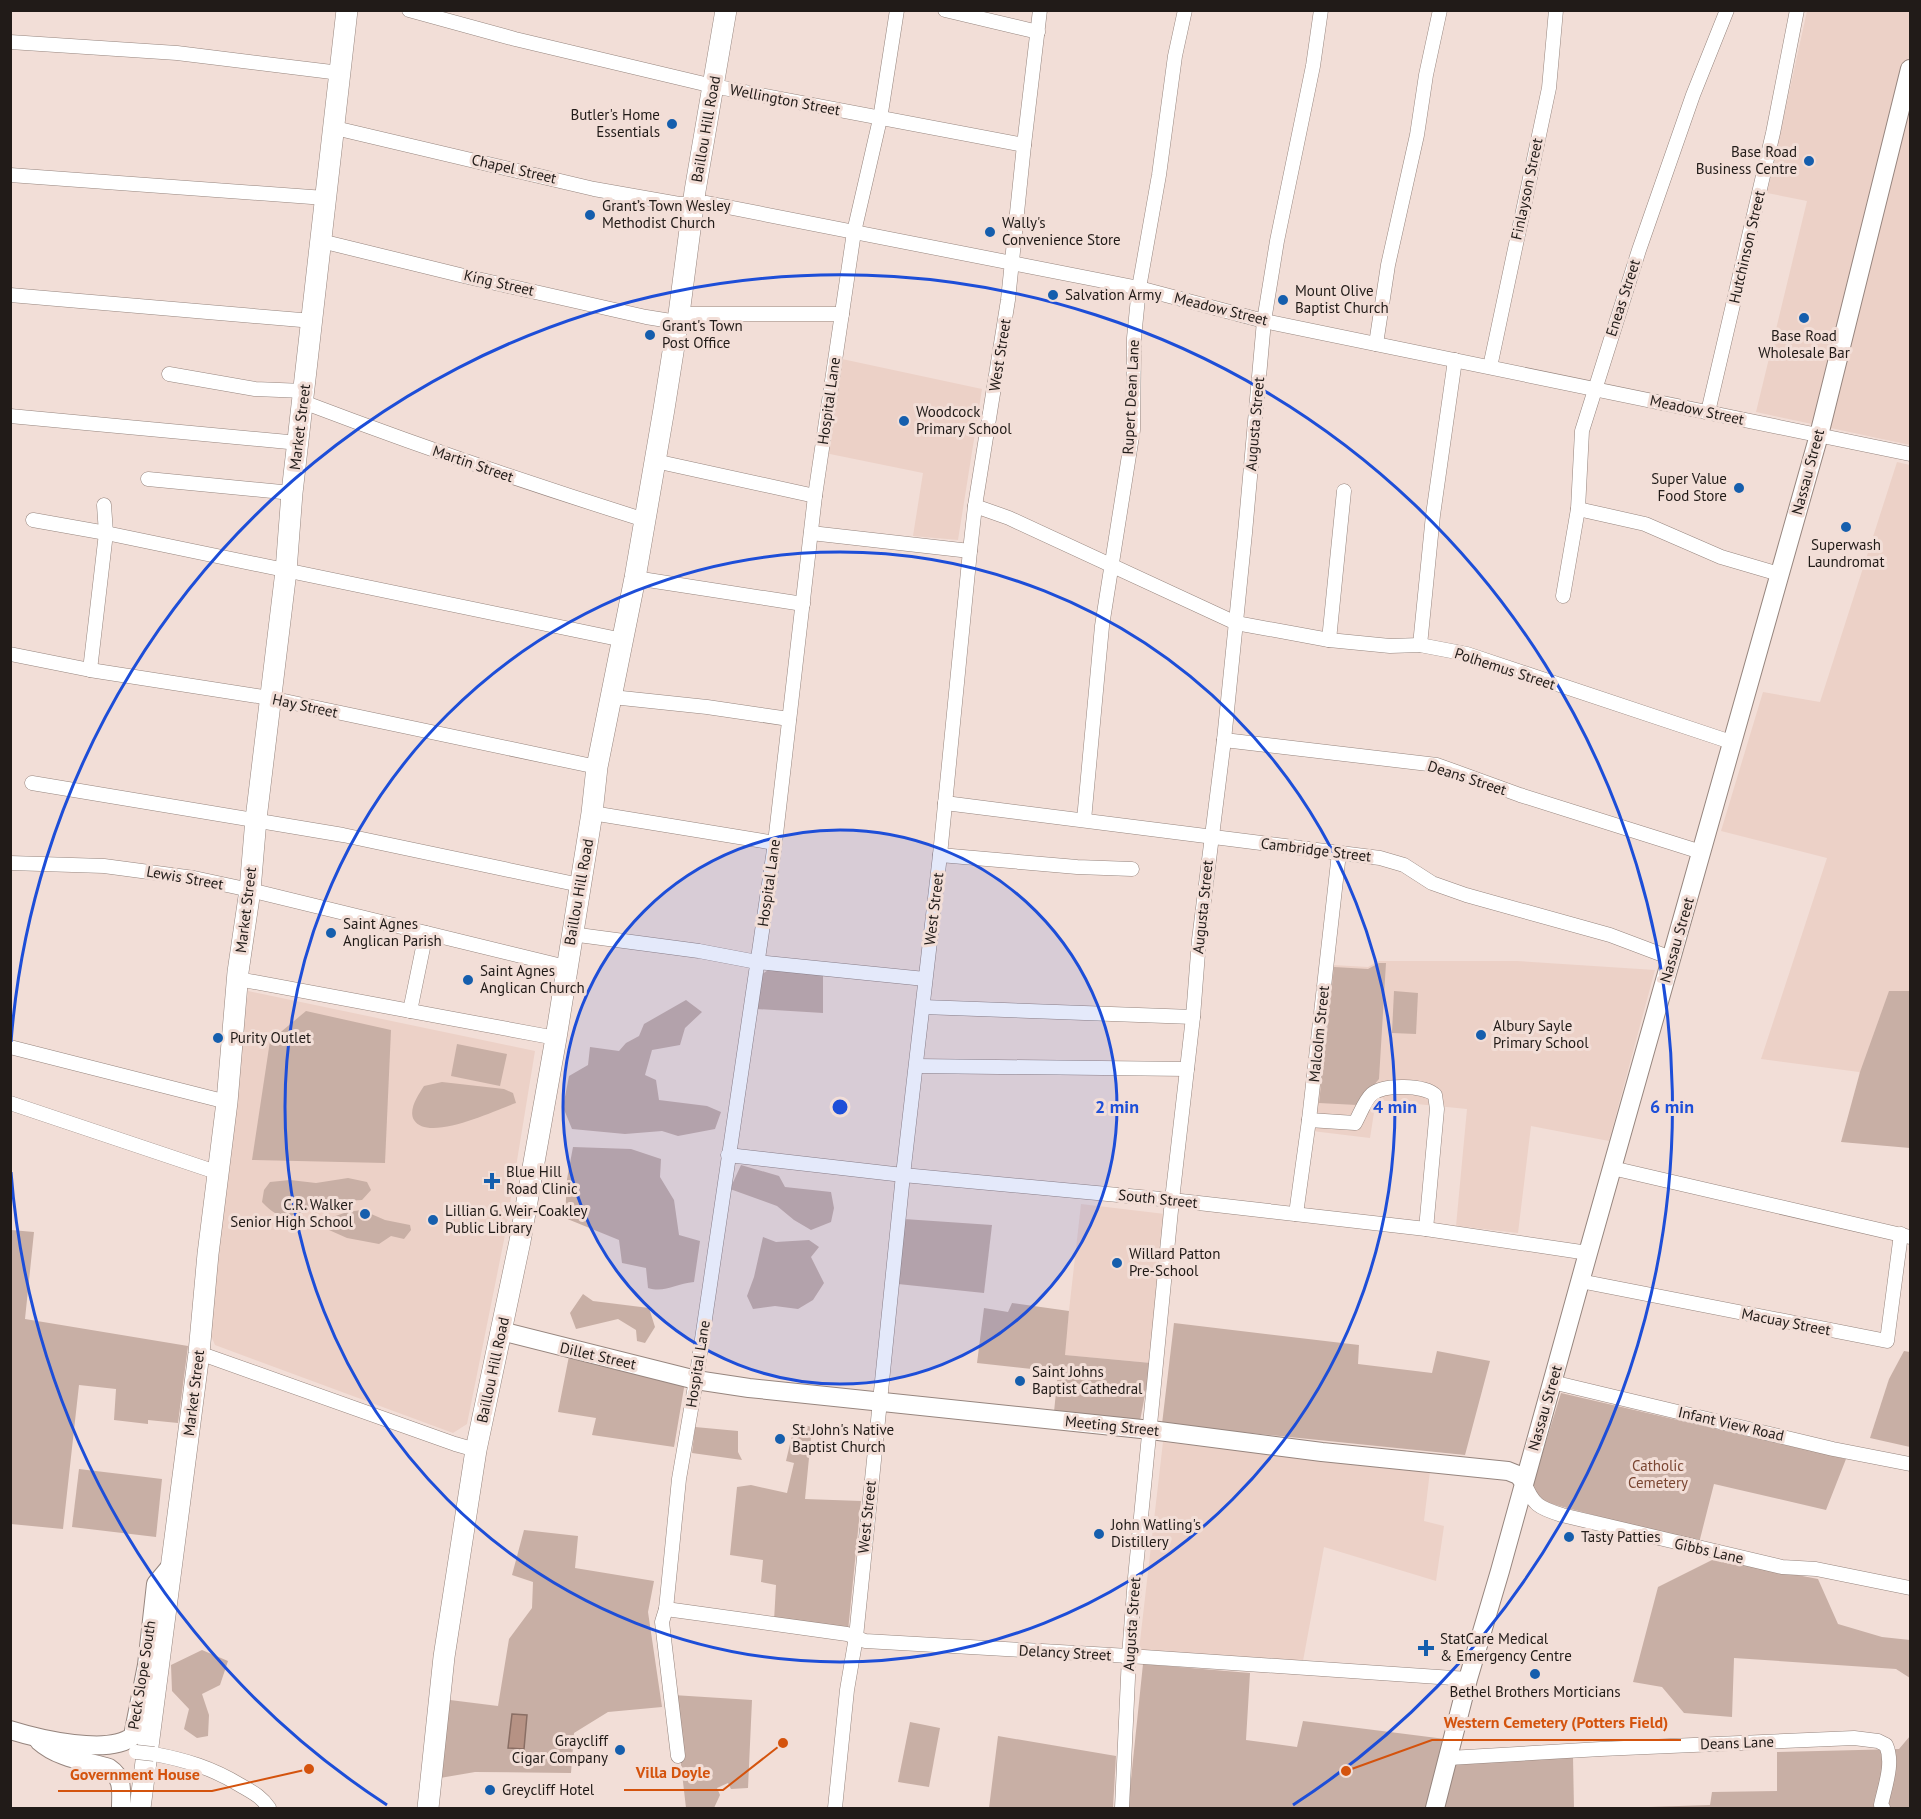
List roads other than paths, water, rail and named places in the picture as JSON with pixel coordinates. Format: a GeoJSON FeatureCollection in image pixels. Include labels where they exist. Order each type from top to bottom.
{"type":"FeatureCollection","features":[{"type":"Feature","properties":{"kind":"main road","name":"Market Street"},"geometry":{"type":"LineString","coordinates":[[140,1809],[199,1353],[208,1254],[227,1102],[238,979],[286,571],[292,493],[347,10]]}},
{"type":"Feature","properties":{"kind":"main road","name":"Baillou Hill Road"},"geometry":{"type":"LineString","coordinates":[[428,1809],[444,1657],[476,1450],[520,1240],[592,813],[597,767],[635,578],[678,318],[693,204],[726,10]]}},
{"type":"Feature","properties":{"kind":"main road","name":"Nassau Street"},"geometry":{"type":"LineString","coordinates":[[1435,1809],[1467,1679],[1500,1571],[1819,435],[1911,69]]}},
{"type":"Feature","properties":{"kind":"main road","name":"Dillet Street"},"geometry":{"type":"LineString","coordinates":[[501,1331],[696,1380]]}},
{"type":"Feature","properties":{"kind":"main road","name":"Meeting Street"},"geometry":{"type":"LineString","coordinates":[[696,1380],[789,1393],[1151,1430],[1323,1452],[1508,1471],[1518,1475],[1524,1482]]}},
{"type":"Feature","properties":{"kind":"main road","name":"Peck Slope South"},"geometry":{"type":"LineString","coordinates":[[104,1746],[123,1743],[133,1736],[147,1665],[156,1584],[171,1566]]}},
{"type":"Feature","properties":{"kind":"main road"},"geometry":{"type":"LineString","coordinates":[[10,1730],[35,1738],[104,1746]]}},
{"type":"Feature","properties":{"kind":"main road"},"geometry":{"type":"LineString","coordinates":[[35,1738],[47,1748],[63,1755],[116,1772],[120,1778],[121,1809]]}},
{"type":"Feature","properties":{"kind":"street","name":"Wellington Street"},"geometry":{"type":"LineString","coordinates":[[409,10],[515,39],[713,86],[1024,145]]}},
{"type":"Feature","properties":{"kind":"street","name":"Hospital Lane"},"geometry":{"type":"LineString","coordinates":[[678,1756],[662,1622],[666,1609],[679,1479],[696,1380],[775,843],[815,496],[854,232],[879,119],[897,10]]}},
{"type":"Feature","properties":{"kind":"street"},"geometry":{"type":"LineString","coordinates":[[945,10],[1038,32]]}},
{"type":"Feature","properties":{"kind":"street","name":"West Street"},"geometry":{"type":"LineString","coordinates":[[835,1809],[847,1690],[856,1637],[879,1401],[940,855],[975,506],[1013,263],[1040,10]]}},
{"type":"Feature","properties":{"kind":"street","name":"Rupert Dean Lane"},"geometry":{"type":"LineString","coordinates":[[1084,820],[1102,626],[1133,430],[1134,338],[1139,288],[1175,56],[1185,10]]}},
{"type":"Feature","properties":{"kind":"street","name":"Augusta Street"},"geometry":{"type":"LineString","coordinates":[[1122,1809],[1129,1656],[1172,1200],[1194,1017],[1199,940],[1224,740],[1264,321],[1277,241],[1313,66],[1321,10]]}},
{"type":"Feature","properties":{"kind":"street"},"geometry":{"type":"LineString","coordinates":[[1376,344],[1388,265],[1417,135],[1426,75],[1440,10]]}},
{"type":"Feature","properties":{"kind":"street","name":"Finlayson Street"},"geometry":{"type":"LineString","coordinates":[[1490,367],[1549,88],[1556,10]]}},
{"type":"Feature","properties":{"kind":"street","name":"Eneas Street"},"geometry":{"type":"LineString","coordinates":[[1563,596],[1578,509],[1582,431],[1594,388],[1693,95],[1727,10]]}},
{"type":"Feature","properties":{"kind":"street","name":"Hutchinson Street"},"geometry":{"type":"LineString","coordinates":[[1708,412],[1773,133],[1797,10]]}},
{"type":"Feature","properties":{"kind":"street"},"geometry":{"type":"LineString","coordinates":[[10,42],[177,52],[340,73]]}},
{"type":"Feature","properties":{"kind":"street","name":"Chapel Street"},"geometry":{"type":"LineString","coordinates":[[335,128],[594,189],[679,204],[693,204]]}},
{"type":"Feature","properties":{"kind":"street"},"geometry":{"type":"LineString","coordinates":[[10,175],[325,198]]}},
{"type":"Feature","properties":{"kind":"street","name":"Meadow Street"},"geometry":{"type":"LineString","coordinates":[[693,204],[707,203],[1139,288],[1264,321],[1911,454]]}},
{"type":"Feature","properties":{"kind":"street","name":"King Street"},"geometry":{"type":"LineString","coordinates":[[321,241],[646,317],[842,314]]}},
{"type":"Feature","properties":{"kind":"street"},"geometry":{"type":"LineString","coordinates":[[10,296],[313,321]]}},
{"type":"Feature","properties":{"kind":"street"},"geometry":{"type":"LineString","coordinates":[[1420,645],[1433,515],[1455,360]]}},
{"type":"Feature","properties":{"kind":"street","name":"Martin Street"},"geometry":{"type":"LineString","coordinates":[[169,374],[304,396],[429,450],[645,520]]}},
{"type":"Feature","properties":{"kind":"street"},"geometry":{"type":"LineString","coordinates":[[10,416],[298,443]]}},
{"type":"Feature","properties":{"kind":"street"},"geometry":{"type":"LineString","coordinates":[[655,461],[815,496]]}},
{"type":"Feature","properties":{"kind":"street"},"geometry":{"type":"LineString","coordinates":[[148,479],[292,493]]}},
{"type":"Feature","properties":{"kind":"street"},"geometry":{"type":"LineString","coordinates":[[1329,640],[1344,490]]}},
{"type":"Feature","properties":{"kind":"street"},"geometry":{"type":"LineString","coordinates":[[90,670],[106,533],[104,505]]}},
{"type":"Feature","properties":{"kind":"street","name":"Polhemus Street"},"geometry":{"type":"LineString","coordinates":[[975,506],[1009,518],[1236,623],[1329,640],[1390,646],[1420,645],[1467,654],[1731,742]]}},
{"type":"Feature","properties":{"kind":"street"},"geometry":{"type":"LineString","coordinates":[[1578,509],[1645,524],[1721,557],[1779,574]]}},
{"type":"Feature","properties":{"kind":"street"},"geometry":{"type":"LineString","coordinates":[[33,520],[106,533],[623,640]]}},
{"type":"Feature","properties":{"kind":"street"},"geometry":{"type":"LineString","coordinates":[[812,533],[970,551]]}},
{"type":"Feature","properties":{"kind":"street"},"geometry":{"type":"LineString","coordinates":[[635,578],[803,604]]}},
{"type":"Feature","properties":{"kind":"street","name":"Hay Street"},"geometry":{"type":"LineString","coordinates":[[10,654],[90,670],[270,698],[597,767]]}},
{"type":"Feature","properties":{"kind":"street"},"geometry":{"type":"LineString","coordinates":[[612,697],[789,719]]}},
{"type":"Feature","properties":{"kind":"street","name":"Deans Street"},"geometry":{"type":"LineString","coordinates":[[1224,740],[1437,765],[1520,795],[1701,852]]}},
{"type":"Feature","properties":{"kind":"street"},"geometry":{"type":"LineString","coordinates":[[32,783],[343,835],[580,885]]}},
{"type":"Feature","properties":{"kind":"street","name":"Cambridge Street"},"geometry":{"type":"LineString","coordinates":[[945,803],[1388,860],[1404,865],[1432,883],[1466,895],[1610,935],[1671,958]]}},
{"type":"Feature","properties":{"kind":"street"},"geometry":{"type":"LineString","coordinates":[[592,813],[775,843]]}},
{"type":"Feature","properties":{"kind":"street","name":"Malcolm Street"},"geometry":{"type":"LineString","coordinates":[[1296,1214],[1339,853]]}},
{"type":"Feature","properties":{"kind":"street"},"geometry":{"type":"LineString","coordinates":[[940,855],[1077,867],[1132,869]]}},
{"type":"Feature","properties":{"kind":"street","name":"Lewis Street"},"geometry":{"type":"LineString","coordinates":[[10,863],[149,870],[250,890],[566,967]]}},
{"type":"Feature","properties":{"kind":"street"},"geometry":{"type":"LineString","coordinates":[[410,1011],[426,933]]}},
{"type":"Feature","properties":{"kind":"street"},"geometry":{"type":"LineString","coordinates":[[571,934],[699,951],[758,962],[925,979]]}},
{"type":"Feature","properties":{"kind":"street"},"geometry":{"type":"LineString","coordinates":[[238,979],[555,1038]]}},
{"type":"Feature","properties":{"kind":"street"},"geometry":{"type":"LineString","coordinates":[[923,1007],[1194,1017]]}},
{"type":"Feature","properties":{"kind":"street"},"geometry":{"type":"LineString","coordinates":[[10,1047],[227,1102]]}},
{"type":"Feature","properties":{"kind":"street"},"geometry":{"type":"LineString","coordinates":[[916,1066],[1187,1069]]}},
{"type":"Feature","properties":{"kind":"street"},"geometry":{"type":"LineString","coordinates":[[1309,1120],[1355,1123],[1371,1094],[1388,1086],[1430,1090],[1435,1095],[1437,1109],[1426,1229]]}},
{"type":"Feature","properties":{"kind":"street"},"geometry":{"type":"LineString","coordinates":[[10,1103],[219,1173]]}},
{"type":"Feature","properties":{"kind":"street","name":"South Street"},"geometry":{"type":"LineString","coordinates":[[728,1155],[903,1175],[1296,1214],[1426,1229],[1588,1253]]}},
{"type":"Feature","properties":{"kind":"street"},"geometry":{"type":"LineString","coordinates":[[1612,1168],[1906,1235]]}},
{"type":"Feature","properties":{"kind":"street","name":"Macuay Street"},"geometry":{"type":"LineString","coordinates":[[1580,1281],[1887,1341],[1906,1235]]}},
{"type":"Feature","properties":{"kind":"street"},"geometry":{"type":"LineString","coordinates":[[199,1353],[476,1450]]}},
{"type":"Feature","properties":{"kind":"street","name":"Infant View Road"},"geometry":{"type":"LineString","coordinates":[[1552,1382],[1833,1449],[1911,1464]]}},
{"type":"Feature","properties":{"kind":"street","name":"Gibbs Lane"},"geometry":{"type":"LineString","coordinates":[[1524,1482],[1530,1498],[1536,1505],[1562,1515],[1782,1567],[1816,1569],[1911,1588]]}},
{"type":"Feature","properties":{"kind":"street","name":"Delancy Street"},"geometry":{"type":"LineString","coordinates":[[666,1609],[788,1625],[856,1637],[865,1641],[1467,1679]]}},
{"type":"Feature","properties":{"kind":"street","name":"Deans Lane"},"geometry":{"type":"LineString","coordinates":[[1449,1758],[1854,1738],[1878,1741],[1886,1745],[1889,1752],[1889,1767],[1882,1809]]}},
{"type":"Feature","properties":{"kind":"street"},"geometry":{"type":"LineString","coordinates":[[104,1746],[190,1761],[216,1771],[262,1798],[268,1809]]}},
{"type":"Feature","properties":{"kind":"place","name":"Butler's Home Essentials"},"geometry":{"type":"Point","coordinates":[672,124]}},
{"type":"Feature","properties":{"kind":"place","name":"Base Road Business Centre"},"geometry":{"type":"Point","coordinates":[1809,161]}},
{"type":"Feature","properties":{"kind":"place","name":"Grant’s Town Wesley Methodist Church"},"geometry":{"type":"Point","coordinates":[590,215]}},
{"type":"Feature","properties":{"kind":"place","name":"Wally's Convenience Store"},"geometry":{"type":"Point","coordinates":[990,232]}},
{"type":"Feature","properties":{"kind":"place","name":"Salvation Army"},"geometry":{"type":"Point","coordinates":[1053,295]}},
{"type":"Feature","properties":{"kind":"place","name":"Mount Olive Baptist Church"},"geometry":{"type":"Point","coordinates":[1283,300]}},
{"type":"Feature","properties":{"kind":"place","name":"Base Road Wholesale Bar"},"geometry":{"type":"Point","coordinates":[1804,318]}},
{"type":"Feature","properties":{"kind":"place","name":"Grant's Town Post Office"},"geometry":{"type":"Point","coordinates":[650,335]}},
{"type":"Feature","properties":{"kind":"place","name":"Woodcock Primary School"},"geometry":{"type":"Point","coordinates":[904,421]}},
{"type":"Feature","properties":{"kind":"place","name":"Super Value Food Store"},"geometry":{"type":"Point","coordinates":[1739,488]}},
{"type":"Feature","properties":{"kind":"place","name":"Superwash Laundromat"},"geometry":{"type":"Point","coordinates":[1846,527]}},
{"type":"Feature","properties":{"kind":"place","name":"Saint Agnes Anglican Parish"},"geometry":{"type":"Point","coordinates":[331,933]}},
{"type":"Feature","properties":{"kind":"place","name":"Saint Agnes Anglican Church"},"geometry":{"type":"Point","coordinates":[468,980]}},
{"type":"Feature","properties":{"kind":"place","name":"Albury Sayle Primary School"},"geometry":{"type":"Point","coordinates":[1481,1035]}},
{"type":"Feature","properties":{"kind":"place","name":"Purity Outlet"},"geometry":{"type":"Point","coordinates":[218,1038]}},
{"type":"Feature","properties":{"kind":"place","name":"Blue Hill Road Clinic"},"geometry":{"type":"Point","coordinates":[492,1181]}},
{"type":"Feature","properties":{"kind":"place","name":"C.R. Walker Senior High School"},"geometry":{"type":"Point","coordinates":[365,1214]}},
{"type":"Feature","properties":{"kind":"place","name":"Lillian G. Weir-Coakley Public Library"},"geometry":{"type":"Point","coordinates":[433,1220]}},
{"type":"Feature","properties":{"kind":"place","name":"Willard Patton Pre-School"},"geometry":{"type":"Point","coordinates":[1117,1263]}},
{"type":"Feature","properties":{"kind":"place","name":"Saint Johns Baptist Cathedral"},"geometry":{"type":"Point","coordinates":[1020,1381]}},
{"type":"Feature","properties":{"kind":"place","name":"St. John's Native Baptist Church"},"geometry":{"type":"Point","coordinates":[780,1439]}},
{"type":"Feature","properties":{"kind":"place","name":"John Watling's Distillery"},"geometry":{"type":"Point","coordinates":[1099,1534]}},
{"type":"Feature","properties":{"kind":"place","name":"Tasty Patties"},"geometry":{"type":"Point","coordinates":[1569,1537]}},
{"type":"Feature","properties":{"kind":"place","name":"StatCare Medical & Emergency Centre"},"geometry":{"type":"Point","coordinates":[1426,1648]}},
{"type":"Feature","properties":{"kind":"place","name":"Bethel Brothers Morticians"},"geometry":{"type":"Point","coordinates":[1535,1674]}},
{"type":"Feature","properties":{"kind":"place","name":"Villa Doyle"},"geometry":{"type":"Point","coordinates":[783,1743]}},
{"type":"Feature","properties":{"kind":"place","name":"Graycliff Cigar Company"},"geometry":{"type":"Point","coordinates":[620,1750]}},
{"type":"Feature","properties":{"kind":"place","name":"Government House"},"geometry":{"type":"Point","coordinates":[309,1769]}},
{"type":"Feature","properties":{"kind":"place","name":"Western Cemetery (Potters Field)"},"geometry":{"type":"Point","coordinates":[1346,1771]}},
{"type":"Feature","properties":{"kind":"place","name":"Greycliff Hotel"},"geometry":{"type":"Point","coordinates":[490,1790]}},
{"type":"Feature","properties":{"kind":"park label","name":"Catholic Cemetery"},"geometry":{"type":"Point","coordinates":[1658,1474]}}]}
